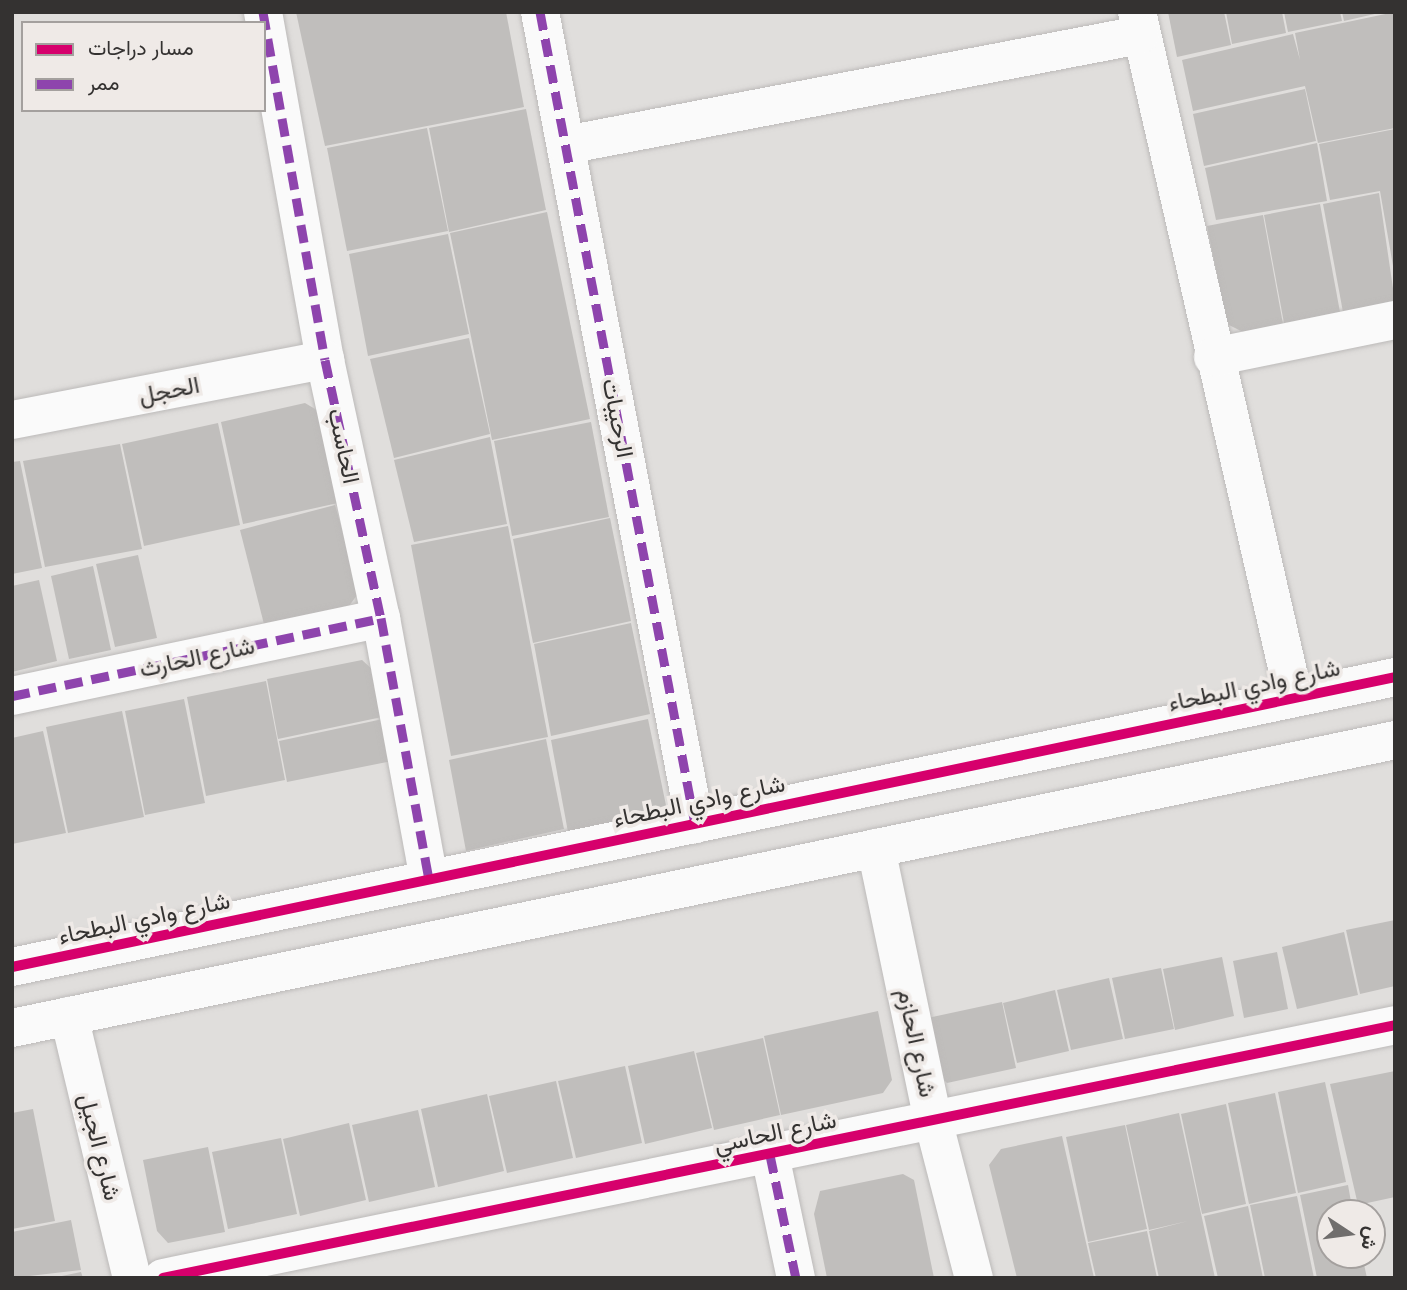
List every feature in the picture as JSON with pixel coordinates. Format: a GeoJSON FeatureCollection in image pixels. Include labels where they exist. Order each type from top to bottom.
{"type":"FeatureCollection","features":[{"type":"Feature","properties":{"kind":"street","name":"الرحيبات"},"geometry":{"type":"LineString","coordinates":[[540,12],[703,822],[723,881]]}},
{"type":"Feature","properties":{"kind":"street"},"geometry":{"type":"LineString","coordinates":[[566,145],[1139,23],[1213,357],[1294,698]]}},
{"type":"Feature","properties":{"kind":"street","name":"الحاسب"},"geometry":{"type":"LineString","coordinates":[[266,29],[325,360],[381,618],[429,880]]}},
{"type":"Feature","properties":{"kind":"street"},"geometry":{"type":"LineString","coordinates":[[1213,357],[1395,320]]}},
{"type":"Feature","properties":{"kind":"street","name":"الحجل"},"geometry":{"type":"LineString","coordinates":[[12,420],[325,360]]}},
{"type":"Feature","properties":{"kind":"street","name":"شارع الحارث"},"geometry":{"type":"LineString","coordinates":[[12,696],[381,618]]}},
{"type":"Feature","properties":{"kind":"street","name":"شارع وادي البطحاء"},"geometry":{"type":"LineString","coordinates":[[12,967],[1395,677]]}},
{"type":"Feature","properties":{"kind":"street"},"geometry":{"type":"LineString","coordinates":[[12,1028],[1395,740]]}},
{"type":"Feature","properties":{"kind":"street","name":"شارع الحازم"},"geometry":{"type":"LineString","coordinates":[[876,848],[933,1120],[975,1278]]}},
{"type":"Feature","properties":{"kind":"street","name":"شارع الجيل"},"geometry":{"type":"LineString","coordinates":[[69,1016],[132,1278]]}},
{"type":"Feature","properties":{"kind":"street","name":"شارع الحاسي"},"geometry":{"type":"LineString","coordinates":[[163,1278],[1395,1025]]}},
{"type":"Feature","properties":{"kind":"street"},"geometry":{"type":"LineString","coordinates":[[770,1155],[796,1278]]}},
{"type":"Feature","properties":{"kind":"building"},"geometry":{"type":"Polygon","coordinates":[[[296,12],[506,12],[524,107],[325,146],[296,12]]]}},
{"type":"Feature","properties":{"kind":"building"},"geometry":{"type":"Polygon","coordinates":[[[1168,12],[1224,12],[1231,45],[1177,57],[1168,12]]]}},
{"type":"Feature","properties":{"kind":"building"},"geometry":{"type":"Polygon","coordinates":[[[1226,12],[1282,12],[1286,33],[1232,44],[1226,12]]]}},
{"type":"Feature","properties":{"kind":"building"},"geometry":{"type":"Polygon","coordinates":[[[1284,12],[1340,12],[1342,21],[1288,32],[1284,12]]]}},
{"type":"Feature","properties":{"kind":"building"},"geometry":{"type":"Polygon","coordinates":[[[1342,12],[1379,12],[1379,13],[1344,21],[1342,12]]]}},
{"type":"Feature","properties":{"kind":"building"},"geometry":{"type":"Polygon","coordinates":[[[1395,12],[1395,128],[1318,143],[1305,86],[1193,111],[1182,60],[1293,34],[1300,60],[1295,33],[1395,12]]]}},
{"type":"Feature","properties":{"kind":"building"},"geometry":{"type":"Polygon","coordinates":[[[1305,89],[1316,141],[1204,166],[1193,114],[1305,89]]]}},
{"type":"Feature","properties":{"kind":"building"},"geometry":{"type":"Polygon","coordinates":[[[526,109],[546,210],[449,232],[429,128],[526,109]]]}},
{"type":"Feature","properties":{"kind":"building"},"geometry":{"type":"Polygon","coordinates":[[[427,128],[448,231],[347,251],[327,148],[427,128]]]}},
{"type":"Feature","properties":{"kind":"building"},"geometry":{"type":"Polygon","coordinates":[[[1395,129],[1393,266],[1380,191],[1330,200],[1319,144],[1395,129]]]}},
{"type":"Feature","properties":{"kind":"building"},"geometry":{"type":"Polygon","coordinates":[[[1317,143],[1327,201],[1216,220],[1205,168],[1317,143]]]}},
{"type":"Feature","properties":{"kind":"building"},"geometry":{"type":"Polygon","coordinates":[[[1379,193],[1395,302],[1343,312],[1323,204],[1379,193]]]}},
{"type":"Feature","properties":{"kind":"building"},"geometry":{"type":"Polygon","coordinates":[[[1320,204],[1340,312],[1284,323],[1264,215],[1320,204]]]}},
{"type":"Feature","properties":{"kind":"building"},"geometry":{"type":"Polygon","coordinates":[[[547,212],[590,419],[492,440],[450,233],[547,212]]]}},
{"type":"Feature","properties":{"kind":"building"},"geometry":{"type":"Polygon","coordinates":[[[1263,215],[1283,324],[1243,332],[1227,324],[1207,226],[1263,215]]]}},
{"type":"Feature","properties":{"kind":"building"},"geometry":{"type":"Polygon","coordinates":[[[448,234],[469,334],[368,356],[349,254],[448,234]]]}},
{"type":"Feature","properties":{"kind":"building"},"geometry":{"type":"Polygon","coordinates":[[[469,338],[490,434],[394,458],[370,359],[469,338]]]}},
{"type":"Feature","properties":{"kind":"building"},"geometry":{"type":"Polygon","coordinates":[[[305,403],[320,412],[338,503],[243,524],[221,422],[305,403]]]}},
{"type":"Feature","properties":{"kind":"building"},"geometry":{"type":"Polygon","coordinates":[[[591,422],[609,517],[512,536],[494,441],[591,422]]]}},
{"type":"Feature","properties":{"kind":"building"},"geometry":{"type":"Polygon","coordinates":[[[218,423],[240,525],[144,546],[122,444],[218,423]]]}},
{"type":"Feature","properties":{"kind":"building"},"geometry":{"type":"Polygon","coordinates":[[[490,437],[507,524],[414,542],[394,460],[490,437]]]}},
{"type":"Feature","properties":{"kind":"building"},"geometry":{"type":"Polygon","coordinates":[[[120,444],[142,549],[45,567],[23,461],[120,444]]]}},
{"type":"Feature","properties":{"kind":"building"},"geometry":{"type":"Polygon","coordinates":[[[20,461],[42,568],[12,574],[12,462],[20,461]]]}},
{"type":"Feature","properties":{"kind":"building"},"geometry":{"type":"Polygon","coordinates":[[[335,505],[360,591],[349,606],[266,632],[240,530],[335,505]]]}},
{"type":"Feature","properties":{"kind":"building"},"geometry":{"type":"Polygon","coordinates":[[[610,518],[631,621],[533,643],[513,539],[610,518]]]}},
{"type":"Feature","properties":{"kind":"building"},"geometry":{"type":"Polygon","coordinates":[[[508,526],[548,737],[451,756],[411,545],[508,526]]]}},
{"type":"Feature","properties":{"kind":"building"},"geometry":{"type":"Polygon","coordinates":[[[138,555],[157,638],[115,647],[96,564],[138,555]]]}},
{"type":"Feature","properties":{"kind":"building"},"geometry":{"type":"Polygon","coordinates":[[[93,566],[111,650],[69,659],[51,576],[93,566]]]}},
{"type":"Feature","properties":{"kind":"building"},"geometry":{"type":"Polygon","coordinates":[[[39,580],[57,661],[12,672],[12,586],[39,580]]]}},
{"type":"Feature","properties":{"kind":"building"},"geometry":{"type":"Polygon","coordinates":[[[631,623],[650,714],[551,736],[534,644],[631,623]]]}},
{"type":"Feature","properties":{"kind":"building"},"geometry":{"type":"Polygon","coordinates":[[[362,660],[372,669],[382,717],[278,739],[267,679],[362,660]]]}},
{"type":"Feature","properties":{"kind":"building"},"geometry":{"type":"Polygon","coordinates":[[[266,681],[285,780],[206,796],[187,697],[266,681]]]}},
{"type":"Feature","properties":{"kind":"building"},"geometry":{"type":"Polygon","coordinates":[[[184,699],[205,803],[145,815],[125,711],[184,699]]]}},
{"type":"Feature","properties":{"kind":"building"},"geometry":{"type":"Polygon","coordinates":[[[122,711],[144,817],[68,833],[46,727],[122,711]]]}},
{"type":"Feature","properties":{"kind":"building"},"geometry":{"type":"Polygon","coordinates":[[[383,719],[392,761],[287,782],[279,741],[383,719]]]}},
{"type":"Feature","properties":{"kind":"building"},"geometry":{"type":"Polygon","coordinates":[[[648,719],[667,810],[568,832],[551,740],[648,719]]]}},
{"type":"Feature","properties":{"kind":"building"},"geometry":{"type":"Polygon","coordinates":[[[43,731],[66,833],[12,844],[12,738],[43,731]]]}},
{"type":"Feature","properties":{"kind":"building"},"geometry":{"type":"Polygon","coordinates":[[[546,739],[564,829],[466,851],[449,760],[546,739]]]}},
{"type":"Feature","properties":{"kind":"building"},"geometry":{"type":"Polygon","coordinates":[[[1395,920],[1395,986],[1360,994],[1346,930],[1395,920]]]}},
{"type":"Feature","properties":{"kind":"building"},"geometry":{"type":"Polygon","coordinates":[[[1344,932],[1358,995],[1297,1009],[1282,947],[1344,932]]]}},
{"type":"Feature","properties":{"kind":"building"},"geometry":{"type":"Polygon","coordinates":[[[1277,952],[1288,1009],[1244,1018],[1233,961],[1277,952]]]}},
{"type":"Feature","properties":{"kind":"building"},"geometry":{"type":"Polygon","coordinates":[[[1222,957],[1234,1016],[1175,1030],[1163,969],[1222,957]]]}},
{"type":"Feature","properties":{"kind":"building"},"geometry":{"type":"Polygon","coordinates":[[[1161,968],[1174,1029],[1125,1039],[1112,978],[1161,968]]]}},
{"type":"Feature","properties":{"kind":"building"},"geometry":{"type":"Polygon","coordinates":[[[1109,978],[1123,1039],[1071,1050],[1057,990],[1109,978]]]}},
{"type":"Feature","properties":{"kind":"building"},"geometry":{"type":"Polygon","coordinates":[[[1055,990],[1069,1051],[1017,1063],[1003,1003],[1055,990]]]}},
{"type":"Feature","properties":{"kind":"building"},"geometry":{"type":"Polygon","coordinates":[[[1002,1002],[1016,1068],[947,1083],[933,1069],[923,1019],[1002,1002]]]}},
{"type":"Feature","properties":{"kind":"building"},"geometry":{"type":"Polygon","coordinates":[[[878,1011],[892,1080],[883,1093],[781,1115],[764,1036],[878,1011]]]}},
{"type":"Feature","properties":{"kind":"building"},"geometry":{"type":"Polygon","coordinates":[[[763,1038],[780,1115],[714,1130],[696,1053],[763,1038]]]}},
{"type":"Feature","properties":{"kind":"building"},"geometry":{"type":"Polygon","coordinates":[[[694,1051],[712,1128],[645,1144],[628,1066],[694,1051]]]}},
{"type":"Feature","properties":{"kind":"building"},"geometry":{"type":"Polygon","coordinates":[[[625,1066],[642,1143],[576,1158],[558,1081],[625,1066]]]}},
{"type":"Feature","properties":{"kind":"building"},"geometry":{"type":"Polygon","coordinates":[[[1395,1071],[1395,1197],[1357,1199],[1330,1084],[1395,1071]]]}},
{"type":"Feature","properties":{"kind":"building"},"geometry":{"type":"Polygon","coordinates":[[[556,1081],[573,1158],[507,1173],[489,1096],[556,1081]]]}},
{"type":"Feature","properties":{"kind":"building"},"geometry":{"type":"Polygon","coordinates":[[[1325,1082],[1346,1182],[1298,1193],[1278,1092],[1325,1082]]]}},
{"type":"Feature","properties":{"kind":"building"},"geometry":{"type":"Polygon","coordinates":[[[1275,1093],[1296,1193],[1249,1204],[1228,1103],[1275,1093]]]}},
{"type":"Feature","properties":{"kind":"building"},"geometry":{"type":"Polygon","coordinates":[[[487,1094],[504,1171],[438,1187],[421,1109],[487,1094]]]}},
{"type":"Feature","properties":{"kind":"building"},"geometry":{"type":"Polygon","coordinates":[[[1226,1104],[1246,1204],[1202,1214],[1181,1114],[1226,1104]]]}},
{"type":"Feature","properties":{"kind":"building"},"geometry":{"type":"Polygon","coordinates":[[[33,1109],[55,1221],[12,1229],[12,1113],[33,1109]]]}},
{"type":"Feature","properties":{"kind":"building"},"geometry":{"type":"Polygon","coordinates":[[[418,1110],[435,1187],[369,1202],[352,1125],[418,1110]]]}},
{"type":"Feature","properties":{"kind":"building"},"geometry":{"type":"Polygon","coordinates":[[[1179,1113],[1215,1278],[1159,1278],[1149,1231],[1188,1221],[1149,1230],[1126,1125],[1179,1113]]]}},
{"type":"Feature","properties":{"kind":"building"},"geometry":{"type":"Polygon","coordinates":[[[349,1123],[366,1200],[300,1216],[283,1139],[349,1123]]]}},
{"type":"Feature","properties":{"kind":"building"},"geometry":{"type":"Polygon","coordinates":[[[1125,1125],[1147,1229],[1088,1242],[1066,1137],[1125,1125]]]}},
{"type":"Feature","properties":{"kind":"building"},"geometry":{"type":"Polygon","coordinates":[[[1062,1136],[1094,1278],[1017,1278],[989,1165],[1001,1149],[1062,1136]]]}},
{"type":"Feature","properties":{"kind":"building"},"geometry":{"type":"Polygon","coordinates":[[[281,1138],[297,1214],[228,1229],[212,1152],[281,1138]]]}},
{"type":"Feature","properties":{"kind":"building"},"geometry":{"type":"Polygon","coordinates":[[[208,1147],[225,1232],[168,1243],[157,1231],[143,1160],[208,1147]]]}},
{"type":"Feature","properties":{"kind":"building"},"geometry":{"type":"Polygon","coordinates":[[[903,1174],[914,1180],[934,1278],[827,1278],[814,1214],[820,1191],[903,1174]]]}},
{"type":"Feature","properties":{"kind":"building"},"geometry":{"type":"Polygon","coordinates":[[[1348,1185],[1350,1199],[1316,1199],[1316,1269],[1365,1269],[1367,1278],[1317,1278],[1300,1195],[1348,1185]]]}},
{"type":"Feature","properties":{"kind":"building"},"geometry":{"type":"Polygon","coordinates":[[[1297,1196],[1314,1278],[1265,1278],[1250,1205],[1297,1196]]]}},
{"type":"Feature","properties":{"kind":"building"},"geometry":{"type":"Polygon","coordinates":[[[1248,1206],[1263,1278],[1218,1278],[1204,1216],[1248,1206]]]}},
{"type":"Feature","properties":{"kind":"building"},"geometry":{"type":"Polygon","coordinates":[[[71,1220],[81,1270],[12,1278],[12,1232],[71,1220]]]}},
{"type":"Feature","properties":{"kind":"building"},"geometry":{"type":"Polygon","coordinates":[[[1147,1231],[1157,1278],[1096,1278],[1088,1243],[1147,1231]]]}},
{"type":"Feature","properties":{"kind":"building"},"geometry":{"type":"Polygon","coordinates":[[[81,1272],[83,1278],[57,1278],[57,1277],[81,1272]]]}},
{"type":"Feature","properties":{"kind":"marked path"},"geometry":{"type":"LineString","coordinates":[[263,12],[265,21]]}},
{"type":"Feature","properties":{"kind":"marked path"},"geometry":{"type":"LineString","coordinates":[[540,12],[695,824]]}},
{"type":"Feature","properties":{"kind":"marked path"},"geometry":{"type":"LineString","coordinates":[[266,29],[325,360],[381,618],[429,880]]}},
{"type":"Feature","properties":{"kind":"marked path"},"geometry":{"type":"LineString","coordinates":[[12,696],[381,618]]}},
{"type":"Feature","properties":{"kind":"marked path"},"geometry":{"type":"LineString","coordinates":[[770,1155],[796,1278]]}},
{"type":"Feature","properties":{"kind":"cycle path"},"geometry":{"type":"LineString","coordinates":[[12,967],[1395,677]]}},
{"type":"Feature","properties":{"kind":"cycle path"},"geometry":{"type":"LineString","coordinates":[[163,1278],[1395,1025]]}}]}
